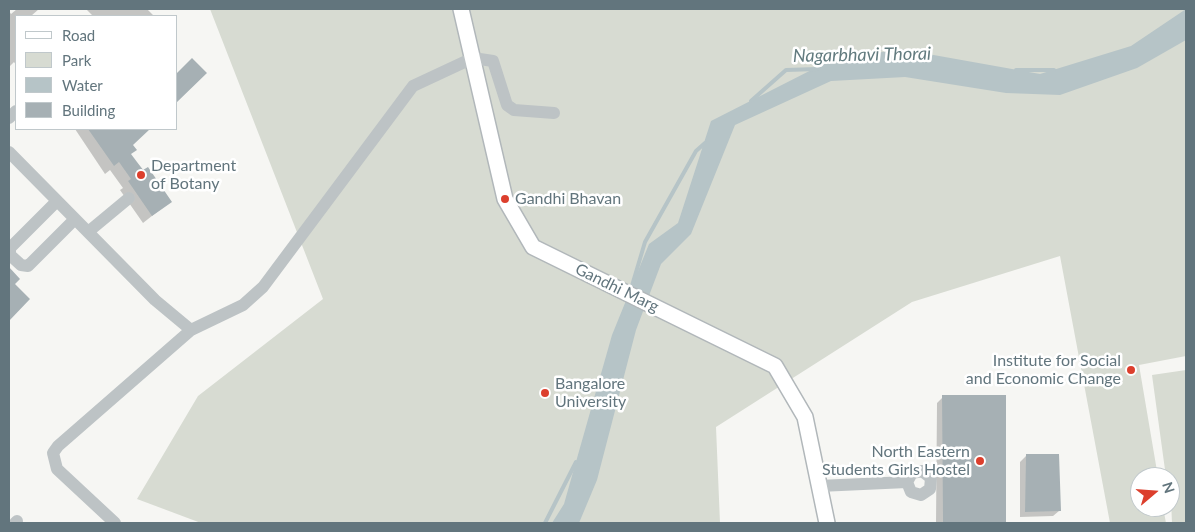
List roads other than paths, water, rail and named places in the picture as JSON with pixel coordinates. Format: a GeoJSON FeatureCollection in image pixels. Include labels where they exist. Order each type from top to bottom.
{"type":"FeatureCollection","features":[{"type":"Feature","properties":{"kind":"main road","name":"Gandhi Marg"},"geometry":{"type":"LineString","coordinates":[[461,9],[505,199],[533,247],[775,366],[805,417],[827,523]]}},
{"type":"Feature","properties":{"kind":"lane"},"geometry":{"type":"LineString","coordinates":[[115,523],[57,469],[53,453],[58,446],[191,330],[243,305],[263,287],[413,86],[473,58],[493,61],[507,105],[514,110],[554,113]]}},
{"type":"Feature","properties":{"kind":"lane"},"geometry":{"type":"LineString","coordinates":[[9,152],[155,300],[191,330]]}},
{"type":"Feature","properties":{"kind":"lane"},"geometry":{"type":"LineString","coordinates":[[88,232],[129,198]]}},
{"type":"Feature","properties":{"kind":"lane"},"geometry":{"type":"LineString","coordinates":[[57,201],[10,248],[10,254],[21,265],[28,266],[75,219]]}},
{"type":"Feature","properties":{"kind":"lane"},"geometry":{"type":"LineString","coordinates":[[819,486],[907,482]]}},
{"type":"Feature","properties":{"kind":"water","name":"Nagarbhavi Thorai"},"geometry":{"type":"Polygon","coordinates":[[[1186,9],[1186,40],[1137,68],[1060,95],[1006,93],[905,77],[831,81],[735,125],[691,234],[661,264],[636,330],[597,480],[579,523],[552,523],[564,504],[612,335],[649,244],[678,223],[711,121],[829,61],[900,49],[1040,74],[1131,46],[1186,9]]]}},
{"type":"Feature","properties":{"kind":"waterway","name":"Nagarbhavi Thorai"},"geometry":{"type":"LineString","coordinates":[[751,101],[786,70],[817,69]]}},
{"type":"Feature","properties":{"kind":"waterway","name":"Nagarbhavi Thorai"},"geometry":{"type":"LineString","coordinates":[[1016,70],[1054,70]]}},
{"type":"Feature","properties":{"kind":"waterway","name":"Nagarbhavi Thorai"},"geometry":{"type":"LineString","coordinates":[[631,289],[645,242],[696,151],[705,143]]}},
{"type":"Feature","properties":{"kind":"waterway","name":"Nagarbhavi Thorai"},"geometry":{"type":"LineString","coordinates":[[545,523],[576,462]]}},
{"type":"Feature","properties":{"kind":"place","name":"Department of Botany"},"geometry":{"type":"Point","coordinates":[141,175]}},
{"type":"Feature","properties":{"kind":"place","name":"Gandhi Bhavan"},"geometry":{"type":"Point","coordinates":[505,199]}},
{"type":"Feature","properties":{"kind":"place","name":"Institute for Social and Economic Change"},"geometry":{"type":"Point","coordinates":[1131,370]}},
{"type":"Feature","properties":{"kind":"place","name":"Bangalore University"},"geometry":{"type":"Point","coordinates":[545,393]}},
{"type":"Feature","properties":{"kind":"place","name":"North Eastern Students Girls Hostel"},"geometry":{"type":"Point","coordinates":[980,461]}}]}
